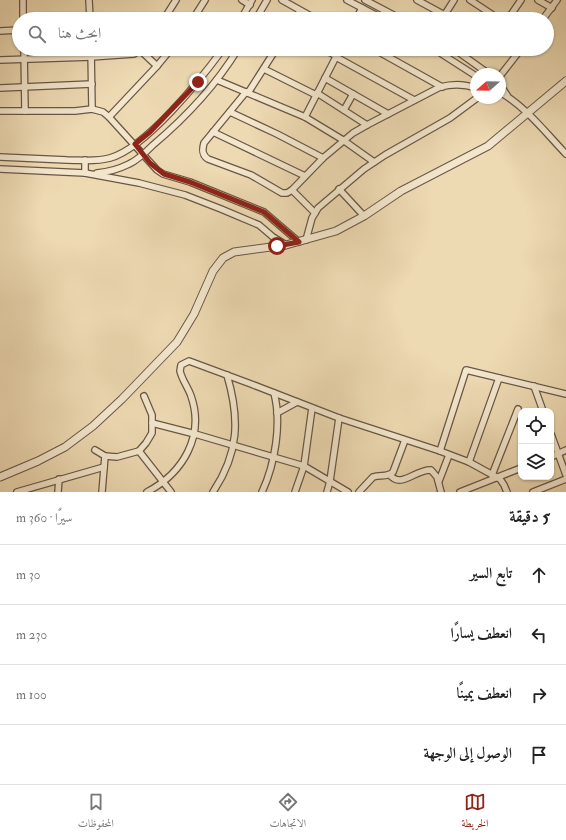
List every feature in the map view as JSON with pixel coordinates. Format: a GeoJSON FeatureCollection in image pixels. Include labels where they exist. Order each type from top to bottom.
{"type":"FeatureCollection","features":[{"type":"Feature","properties":{"kind":"street"},"geometry":{"type":"LineString","coordinates":[[23,0],[23,12]]}},
{"type":"Feature","properties":{"kind":"street"},"geometry":{"type":"LineString","coordinates":[[90,0],[90,12]]}},
{"type":"Feature","properties":{"kind":"street"},"geometry":{"type":"LineString","coordinates":[[168,12],[176,0]]}},
{"type":"Feature","properties":{"kind":"street"},"geometry":{"type":"LineString","coordinates":[[197,12],[205,0]]}},
{"type":"Feature","properties":{"kind":"street"},"geometry":{"type":"LineString","coordinates":[[242,0],[251,2],[245,12]]}},
{"type":"Feature","properties":{"kind":"street"},"geometry":{"type":"LineString","coordinates":[[260,12],[267,0]]}},
{"type":"Feature","properties":{"kind":"street"},"geometry":{"type":"LineString","coordinates":[[282,0],[300,11]]}},
{"type":"Feature","properties":{"kind":"street"},"geometry":{"type":"LineString","coordinates":[[347,0],[371,12],[374,5]]}},
{"type":"Feature","properties":{"kind":"street"},"geometry":{"type":"LineString","coordinates":[[365,0],[388,12]]}},
{"type":"Feature","properties":{"kind":"street"},"geometry":{"type":"LineString","coordinates":[[417,0],[436,12]]}},
{"type":"Feature","properties":{"kind":"street"},"geometry":{"type":"LineString","coordinates":[[447,12],[454,0]]}},
{"type":"Feature","properties":{"kind":"street"},"geometry":{"type":"LineString","coordinates":[[470,0],[488,12]]}},
{"type":"Feature","properties":{"kind":"street"},"geometry":{"type":"LineString","coordinates":[[538,0],[552,8]]}},
{"type":"Feature","properties":{"kind":"street"},"geometry":{"type":"LineString","coordinates":[[549,12],[557,0]]}},
{"type":"Feature","properties":{"kind":"street"},"geometry":{"type":"LineString","coordinates":[[512,12],[518,1]]}},
{"type":"Feature","properties":{"kind":"street"},"geometry":{"type":"LineString","coordinates":[[360,12],[362,8]]}},
{"type":"Feature","properties":{"kind":"street"},"geometry":{"type":"LineString","coordinates":[[0,31],[12,30]]}},
{"type":"Feature","properties":{"kind":"street"},"geometry":{"type":"LineString","coordinates":[[0,60],[105,56]]}},
{"type":"Feature","properties":{"kind":"street"},"geometry":{"type":"LineString","coordinates":[[147,56],[157,66]]}},
{"type":"Feature","properties":{"kind":"street"},"geometry":{"type":"LineString","coordinates":[[109,117],[165,56]]}},
{"type":"Feature","properties":{"kind":"street"},"geometry":{"type":"LineString","coordinates":[[0,157],[85,160],[111,158],[135,144],[150,132],[180,102],[218,56]]}},
{"type":"Feature","properties":{"kind":"street"},"geometry":{"type":"LineString","coordinates":[[0,169],[88,173],[103,172],[130,164],[144,154],[191,109],[217,80],[233,56]]}},
{"type":"Feature","properties":{"kind":"street"},"geometry":{"type":"LineString","coordinates":[[272,56],[247,93],[213,132],[203,147],[204,155],[208,159],[251,175],[282,192],[287,193],[292,190],[343,140],[366,125],[442,87],[462,85],[470,87]]}},
{"type":"Feature","properties":{"kind":"street"},"geometry":{"type":"LineString","coordinates":[[387,56],[442,87]]}},
{"type":"Feature","properties":{"kind":"street"},"geometry":{"type":"LineString","coordinates":[[445,56],[470,72]]}},
{"type":"Feature","properties":{"kind":"street"},"geometry":{"type":"LineString","coordinates":[[464,56],[481,68]]}},
{"type":"Feature","properties":{"kind":"street"},"geometry":{"type":"LineString","coordinates":[[506,68],[516,56]]}},
{"type":"Feature","properties":{"kind":"street"},"geometry":{"type":"LineString","coordinates":[[91,57],[92,109]]}},
{"type":"Feature","properties":{"kind":"street"},"geometry":{"type":"LineString","coordinates":[[304,117],[336,57],[414,100]]}},
{"type":"Feature","properties":{"kind":"street"},"geometry":{"type":"LineString","coordinates":[[24,59],[25,111]]}},
{"type":"Feature","properties":{"kind":"street"},"geometry":{"type":"LineString","coordinates":[[264,69],[316,94],[366,125]]}},
{"type":"Feature","properties":{"kind":"street"},"geometry":{"type":"LineString","coordinates":[[325,78],[388,114]]}},
{"type":"Feature","properties":{"kind":"street"},"geometry":{"type":"LineString","coordinates":[[217,80],[304,117],[343,140],[374,162]]}},
{"type":"Feature","properties":{"kind":"street"},"geometry":{"type":"LineString","coordinates":[[0,477],[38,461],[65,447],[93,426],[122,399],[177,342],[194,314],[213,271],[223,258],[234,252],[302,241],[336,231],[364,216],[401,191],[488,146],[566,81]]}},
{"type":"Feature","properties":{"kind":"street"},"geometry":{"type":"LineString","coordinates":[[0,88],[92,84]]}},
{"type":"Feature","properties":{"kind":"street"},"geometry":{"type":"LineString","coordinates":[[344,110],[353,94]]}},
{"type":"Feature","properties":{"kind":"street"},"geometry":{"type":"LineString","coordinates":[[507,96],[528,114],[566,154]]}},
{"type":"Feature","properties":{"kind":"street"},"geometry":{"type":"LineString","coordinates":[[302,241],[315,213],[321,205],[339,189],[374,162],[450,118],[470,103]]}},
{"type":"Feature","properties":{"kind":"street"},"geometry":{"type":"LineString","coordinates":[[0,111],[75,111],[92,109],[103,112],[135,144],[154,166],[164,174],[190,182],[264,212],[302,241]]}},
{"type":"Feature","properties":{"kind":"street"},"geometry":{"type":"LineString","coordinates":[[230,112],[323,158]]}},
{"type":"Feature","properties":{"kind":"street"},"geometry":{"type":"LineString","coordinates":[[213,132],[305,176]]}},
{"type":"Feature","properties":{"kind":"street"},"geometry":{"type":"LineString","coordinates":[[85,160],[88,173]]}},
{"type":"Feature","properties":{"kind":"street"},"geometry":{"type":"LineString","coordinates":[[88,173],[139,183],[185,195],[259,226],[273,237],[286,244]]}},
{"type":"Feature","properties":{"kind":"street"},"geometry":{"type":"LineString","coordinates":[[339,189],[364,216]]}},
{"type":"Feature","properties":{"kind":"street"},"geometry":{"type":"LineString","coordinates":[[292,190],[315,213]]}},
{"type":"Feature","properties":{"kind":"street"},"geometry":{"type":"LineString","coordinates":[[147,492],[164,482],[174,473],[186,456],[193,442],[195,417],[191,397],[180,373],[180,368],[185,363],[193,362],[339,418],[469,462],[502,481],[507,492]]}},
{"type":"Feature","properties":{"kind":"street"},"geometry":{"type":"LineString","coordinates":[[440,451],[466,370],[566,394]]}},
{"type":"Feature","properties":{"kind":"street"},"geometry":{"type":"LineString","coordinates":[[213,492],[221,480],[231,458],[234,446],[236,420],[232,393],[227,375]]}},
{"type":"Feature","properties":{"kind":"street"},"geometry":{"type":"LineString","coordinates":[[469,462],[499,378]]}},
{"type":"Feature","properties":{"kind":"street"},"geometry":{"type":"LineString","coordinates":[[534,386],[542,408]]}},
{"type":"Feature","properties":{"kind":"street"},"geometry":{"type":"LineString","coordinates":[[558,392],[566,388]]}},
{"type":"Feature","properties":{"kind":"street"},"geometry":{"type":"LineString","coordinates":[[262,492],[267,481],[276,447],[277,413],[274,393]]}},
{"type":"Feature","properties":{"kind":"street"},"geometry":{"type":"LineString","coordinates":[[95,450],[105,456],[117,457],[139,451],[152,433],[152,415],[144,396]]}},
{"type":"Feature","properties":{"kind":"street"},"geometry":{"type":"LineString","coordinates":[[277,413],[297,402]]}},
{"type":"Feature","properties":{"kind":"street"},"geometry":{"type":"LineString","coordinates":[[296,492],[304,466],[312,408]]}},
{"type":"Feature","properties":{"kind":"street"},"geometry":{"type":"LineString","coordinates":[[494,476],[518,409]]}},
{"type":"Feature","properties":{"kind":"street"},"geometry":{"type":"LineString","coordinates":[[326,492],[330,481],[339,418]]}},
{"type":"Feature","properties":{"kind":"street"},"geometry":{"type":"LineString","coordinates":[[152,423],[304,466],[348,492]]}},
{"type":"Feature","properties":{"kind":"street"},"geometry":{"type":"LineString","coordinates":[[359,492],[373,477],[390,475],[396,466],[405,440]]}},
{"type":"Feature","properties":{"kind":"street"},"geometry":{"type":"LineString","coordinates":[[554,443],[566,475]]}},
{"type":"Feature","properties":{"kind":"street"},"geometry":{"type":"LineString","coordinates":[[554,456],[566,450]]}},
{"type":"Feature","properties":{"kind":"street"},"geometry":{"type":"LineString","coordinates":[[139,451],[171,492]]}},
{"type":"Feature","properties":{"kind":"street"},"geometry":{"type":"LineString","coordinates":[[439,482],[449,455]]}},
{"type":"Feature","properties":{"kind":"street"},"geometry":{"type":"LineString","coordinates":[[102,492],[105,456]]}},
{"type":"Feature","properties":{"kind":"street"},"geometry":{"type":"LineString","coordinates":[[18,492],[104,467]]}},
{"type":"Feature","properties":{"kind":"street"},"geometry":{"type":"LineString","coordinates":[[460,492],[494,476],[518,469]]}},
{"type":"Feature","properties":{"kind":"street"},"geometry":{"type":"LineString","coordinates":[[390,475],[393,479],[400,481],[421,471],[432,470],[439,482],[441,492]]}},
{"type":"Feature","properties":{"kind":"street"},"geometry":{"type":"LineString","coordinates":[[58,492],[59,479]]}},
{"type":"Feature","properties":{"kind":"street"},"geometry":{"type":"LineString","coordinates":[[533,492],[566,479]]}},
{"type":"Feature","properties":{"kind":"route"},"geometry":{"type":"LineString","coordinates":[[198,82],[150,132],[135,144],[157,170],[264,212],[299,242],[277,246]]}}]}
